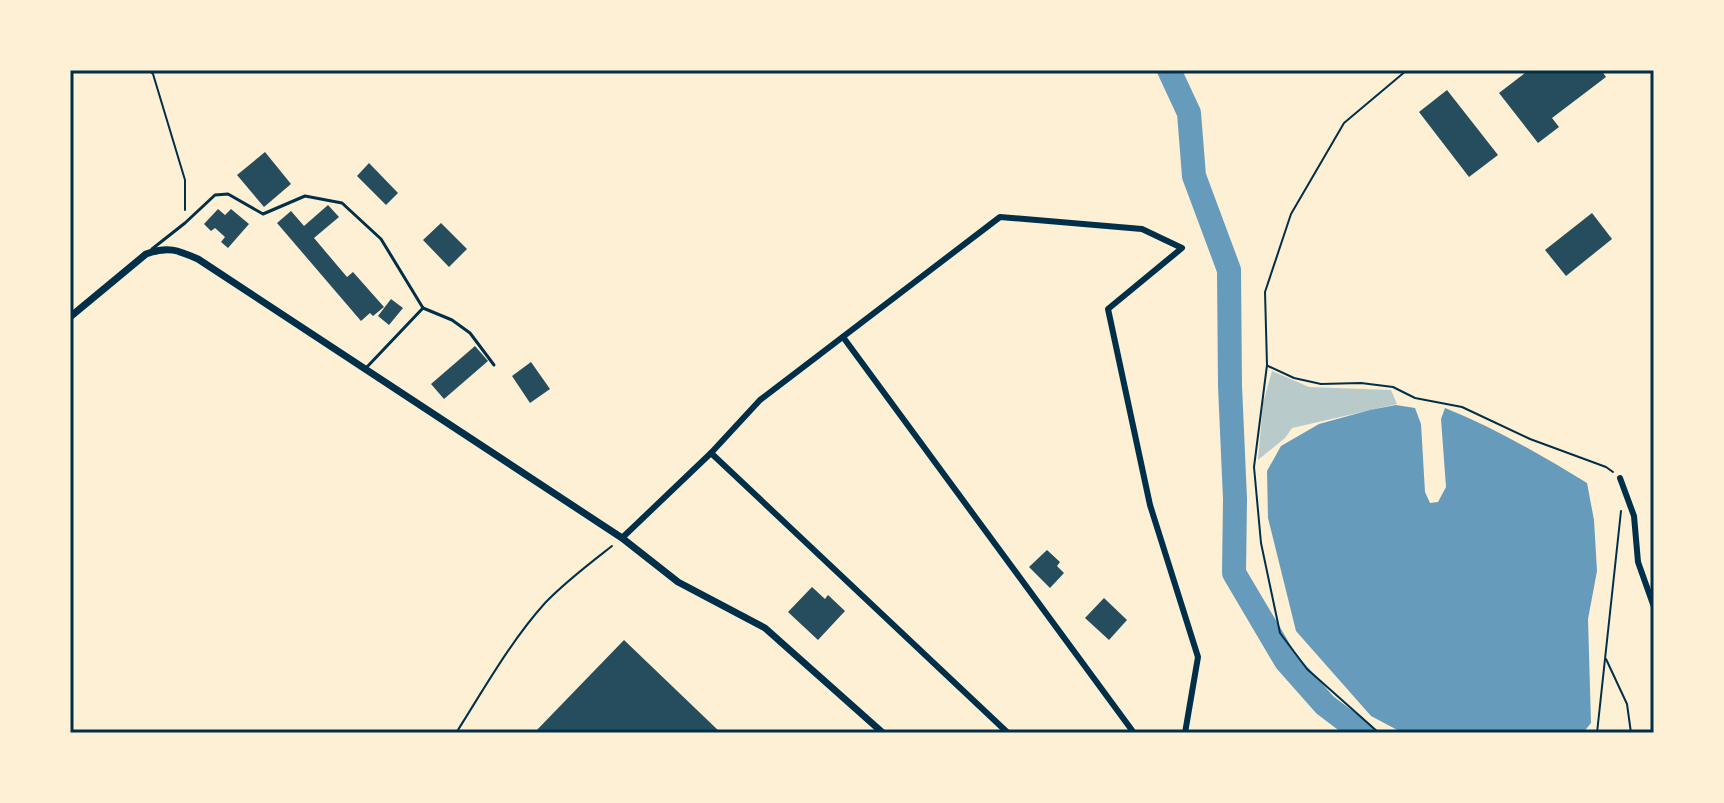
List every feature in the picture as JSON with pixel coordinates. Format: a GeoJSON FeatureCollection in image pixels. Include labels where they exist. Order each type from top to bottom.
{"type":"FeatureCollection","features":[{"type":"Feature","properties":{"kind":"street"},"geometry":{"type":"LineString","coordinates":[[622,538],[711,453],[760,400],[1000,217],[1142,229],[1182,248],[1108,309],[1150,505],[1198,657],[1185,733]]}},
{"type":"Feature","properties":{"kind":"street"},"geometry":{"type":"LineString","coordinates":[[70,317],[146,254],[171,249],[198,259],[622,538],[678,582],[765,628],[883,733]]}},
{"type":"Feature","properties":{"kind":"street"},"geometry":{"type":"LineString","coordinates":[[843,337],[1134,733]]}},
{"type":"Feature","properties":{"kind":"street"},"geometry":{"type":"LineString","coordinates":[[711,453],[1008,733]]}},
{"type":"Feature","properties":{"kind":"street"},"geometry":{"type":"LineString","coordinates":[[1620,478],[1634,516],[1638,562],[1654,607]]}},
{"type":"Feature","properties":{"kind":"lane"},"geometry":{"type":"LineString","coordinates":[[146,254],[215,195],[228,194],[263,214],[305,196],[342,203],[381,239],[423,308],[452,320],[470,333],[494,365]]}},
{"type":"Feature","properties":{"kind":"lane"},"geometry":{"type":"LineString","coordinates":[[366,369],[423,308]]}},
{"type":"Feature","properties":{"kind":"path"},"geometry":{"type":"LineString","coordinates":[[149,70],[153,74],[185,180],[185,223]]}},
{"type":"Feature","properties":{"kind":"path"},"geometry":{"type":"LineString","coordinates":[[1379,733],[1307,669],[1280,633],[1261,543],[1254,467],[1267,365],[1265,292],[1291,214],[1344,123],[1407,70]]}},
{"type":"Feature","properties":{"kind":"path"},"geometry":{"type":"LineString","coordinates":[[1267,365],[1294,378],[1321,384],[1361,383],[1393,387],[1415,398],[1462,407],[1530,439],[1606,467],[1620,478]]}},
{"type":"Feature","properties":{"kind":"path"},"geometry":{"type":"LineString","coordinates":[[1597,733],[1621,510]]}},
{"type":"Feature","properties":{"kind":"path"},"geometry":{"type":"LineString","coordinates":[[456,733],[510,648],[546,603],[580,570],[622,538]]}},
{"type":"Feature","properties":{"kind":"path"},"geometry":{"type":"LineString","coordinates":[[1606,658],[1627,704],[1631,733]]}},
{"type":"Feature","properties":{"kind":"shaded area"},"geometry":{"type":"Polygon","coordinates":[[[1272,371],[1309,387],[1391,390],[1397,404],[1292,428],[1285,438],[1258,460],[1263,403],[1272,371]]]}},
{"type":"Feature","properties":{"kind":"water"},"geometry":{"type":"Polygon","coordinates":[[[1396,405],[1415,408],[1421,424],[1425,492],[1430,503],[1438,502],[1446,487],[1441,419],[1445,408],[1500,433],[1587,483],[1594,520],[1597,571],[1588,619],[1591,723],[1583,733],[1403,733],[1371,716],[1296,631],[1268,518],[1267,471],[1281,446],[1319,424],[1396,405]]]}},
{"type":"Feature","properties":{"kind":"building"},"geometry":{"type":"Polygon","coordinates":[[[1529,70],[1601,70],[1606,77],[1552,118],[1559,127],[1538,143],[1499,93],[1529,70]]]}},
{"type":"Feature","properties":{"kind":"building"},"geometry":{"type":"Polygon","coordinates":[[[1447,90],[1498,155],[1469,177],[1419,112],[1447,90]]]}},
{"type":"Feature","properties":{"kind":"building"},"geometry":{"type":"Polygon","coordinates":[[[265,152],[291,184],[264,207],[237,175],[265,152]]]}},
{"type":"Feature","properties":{"kind":"building"},"geometry":{"type":"Polygon","coordinates":[[[369,163],[398,193],[386,205],[357,176],[369,163]]]}},
{"type":"Feature","properties":{"kind":"building"},"geometry":{"type":"Polygon","coordinates":[[[328,205],[339,217],[314,238],[347,277],[353,272],[384,307],[361,321],[277,223],[291,211],[304,226],[328,205]]]}},
{"type":"Feature","properties":{"kind":"building"},"geometry":{"type":"Polygon","coordinates":[[[218,209],[225,215],[231,209],[249,224],[228,248],[221,242],[225,237],[204,224],[218,209]]]}},
{"type":"Feature","properties":{"kind":"building"},"geometry":{"type":"Polygon","coordinates":[[[1592,213],[1612,239],[1566,276],[1545,250],[1592,213]]]}},
{"type":"Feature","properties":{"kind":"building"},"geometry":{"type":"Polygon","coordinates":[[[441,223],[467,249],[449,267],[423,240],[441,223]]]}},
{"type":"Feature","properties":{"kind":"building"},"geometry":{"type":"Polygon","coordinates":[[[391,299],[403,308],[389,325],[378,316],[391,299]]]}},
{"type":"Feature","properties":{"kind":"building"},"geometry":{"type":"Polygon","coordinates":[[[475,346],[488,361],[444,399],[431,384],[475,346]]]}},
{"type":"Feature","properties":{"kind":"building"},"geometry":{"type":"Polygon","coordinates":[[[531,362],[550,389],[530,403],[512,376],[531,362]]]}},
{"type":"Feature","properties":{"kind":"building"},"geometry":{"type":"Polygon","coordinates":[[[1047,550],[1060,562],[1057,566],[1064,573],[1050,588],[1029,567],[1047,550]]]}},
{"type":"Feature","properties":{"kind":"building"},"geometry":{"type":"Polygon","coordinates":[[[812,587],[825,599],[828,595],[845,611],[818,640],[788,612],[812,587]]]}},
{"type":"Feature","properties":{"kind":"building"},"geometry":{"type":"Polygon","coordinates":[[[1104,598],[1127,620],[1109,640],[1085,618],[1104,598]]]}},
{"type":"Feature","properties":{"kind":"building"},"geometry":{"type":"Polygon","coordinates":[[[624,640],[721,733],[534,733],[624,640]]]}},
{"type":"Feature","properties":{"kind":"waterway"},"geometry":{"type":"LineString","coordinates":[[1169,70],[1189,113],[1194,176],[1229,270],[1234,573],[1286,661],[1325,705],[1362,733]]}}]}
